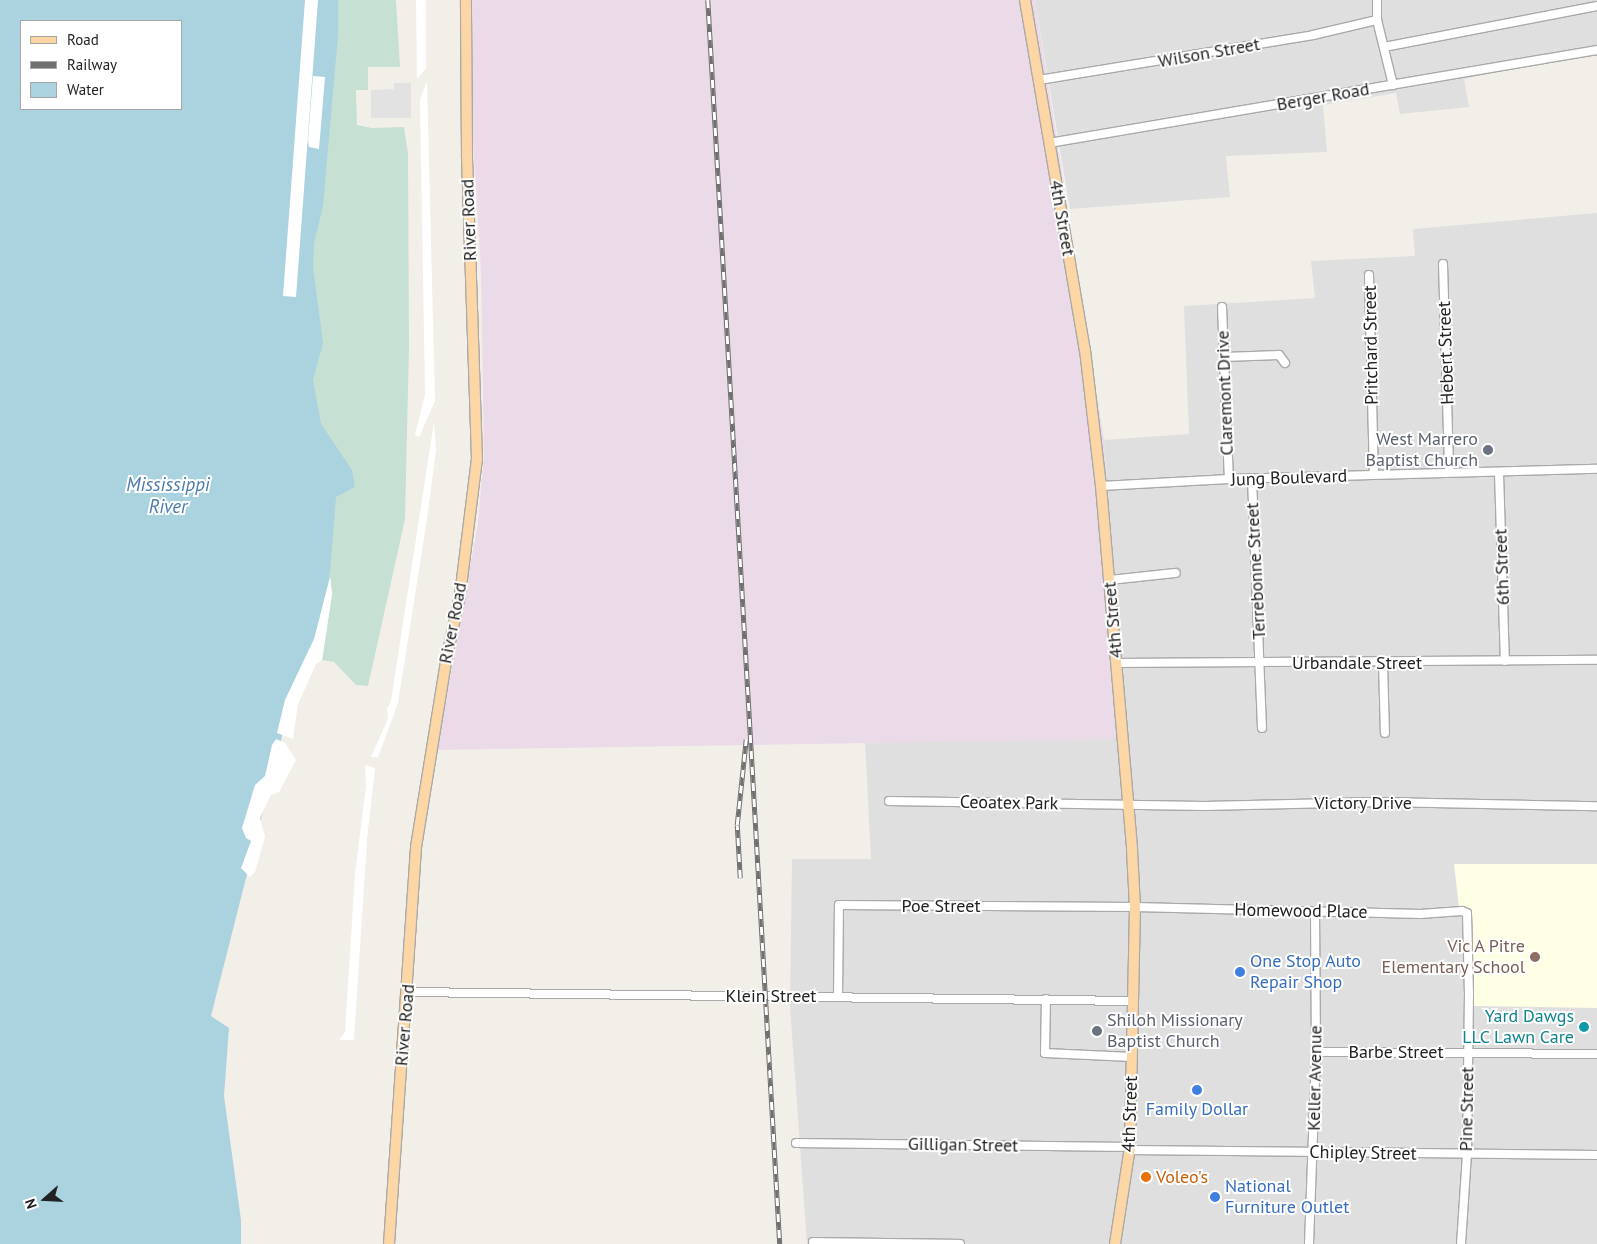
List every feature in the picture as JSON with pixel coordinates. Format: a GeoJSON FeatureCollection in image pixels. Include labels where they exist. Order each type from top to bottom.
{"type":"FeatureCollection","features":[{"type":"Feature","properties":{"kind":"main road","name":"River Road"},"geometry":{"type":"LineString","coordinates":[[389,1244],[418,838],[460,595],[477,459],[467,160],[466,0]]}},
{"type":"Feature","properties":{"kind":"main road","name":"4th Street"},"geometry":{"type":"LineString","coordinates":[[1025,0],[1085,350],[1101,486],[1129,805],[1135,907],[1130,1149],[1115,1244]]}},
{"type":"Feature","properties":{"kind":"street"},"geometry":{"type":"LineString","coordinates":[[1377,0],[1377,20],[1392,85]]}},
{"type":"Feature","properties":{"kind":"street"},"geometry":{"type":"LineString","coordinates":[[1384,48],[1597,6]]}},
{"type":"Feature","properties":{"kind":"street","name":"Wilson Street"},"geometry":{"type":"LineString","coordinates":[[1039,80],[1313,35],[1377,20]]}},
{"type":"Feature","properties":{"kind":"street","name":"Berger Road"},"geometry":{"type":"LineString","coordinates":[[1049,143],[1597,50]]}},
{"type":"Feature","properties":{"kind":"street","name":"Hebert Street"},"geometry":{"type":"LineString","coordinates":[[1443,264],[1449,472]]}},
{"type":"Feature","properties":{"kind":"street","name":"Pritchard Street"},"geometry":{"type":"LineString","coordinates":[[1369,275],[1374,475]]}},
{"type":"Feature","properties":{"kind":"street","name":"Claremont Drive"},"geometry":{"type":"LineString","coordinates":[[1222,307],[1229,479]]}},
{"type":"Feature","properties":{"kind":"street"},"geometry":{"type":"LineString","coordinates":[[1224,357],[1279,355],[1285,363]]}},
{"type":"Feature","properties":{"kind":"street","name":"Jung Boulevard"},"geometry":{"type":"LineString","coordinates":[[1101,486],[1229,479],[1597,469]]}},
{"type":"Feature","properties":{"kind":"street","name":"6th Street"},"geometry":{"type":"LineString","coordinates":[[1499,473],[1505,661]]}},
{"type":"Feature","properties":{"kind":"street","name":"Terrebonne Street"},"geometry":{"type":"LineString","coordinates":[[1252,479],[1261,663],[1262,728]]}},
{"type":"Feature","properties":{"kind":"street"},"geometry":{"type":"LineString","coordinates":[[1110,580],[1176,573]]}},
{"type":"Feature","properties":{"kind":"street","name":"Urbandale Street"},"geometry":{"type":"LineString","coordinates":[[1117,663],[1383,663],[1597,660]]}},
{"type":"Feature","properties":{"kind":"street"},"geometry":{"type":"LineString","coordinates":[[1383,663],[1384,733]]}},
{"type":"Feature","properties":{"kind":"street","name":"Ceoatex Park"},"geometry":{"type":"LineString","coordinates":[[889,801],[1129,805]]}},
{"type":"Feature","properties":{"kind":"street","name":"Victory Drive"},"geometry":{"type":"LineString","coordinates":[[1129,805],[1204,806],[1380,802],[1597,806]]}},
{"type":"Feature","properties":{"kind":"street","name":"Poe Street"},"geometry":{"type":"LineString","coordinates":[[838,997],[839,905],[1135,907]]}},
{"type":"Feature","properties":{"kind":"street","name":"Homewood Place"},"geometry":{"type":"LineString","coordinates":[[1135,907],[1316,912],[1466,913]]}},
{"type":"Feature","properties":{"kind":"street","name":"Keller Avenue"},"geometry":{"type":"LineString","coordinates":[[1309,1244],[1316,1052],[1316,912]]}},
{"type":"Feature","properties":{"kind":"street","name":"Pine Street"},"geometry":{"type":"LineString","coordinates":[[1461,1244],[1467,1154],[1466,913]]}},
{"type":"Feature","properties":{"kind":"street","name":"Klein Street"},"geometry":{"type":"LineString","coordinates":[[408,992],[1134,1001]]}},
{"type":"Feature","properties":{"kind":"street"},"geometry":{"type":"LineString","coordinates":[[1046,999],[1045,1054],[1132,1058]]}},
{"type":"Feature","properties":{"kind":"street","name":"Barbe Street"},"geometry":{"type":"LineString","coordinates":[[1316,1052],[1597,1054]]}},
{"type":"Feature","properties":{"kind":"street","name":"Gilligan Street"},"geometry":{"type":"LineString","coordinates":[[796,1143],[1130,1149]]}},
{"type":"Feature","properties":{"kind":"street","name":"Chipley Street"},"geometry":{"type":"LineString","coordinates":[[1130,1149],[1597,1155]]}},
{"type":"Feature","properties":{"kind":"street"},"geometry":{"type":"LineString","coordinates":[[813,1242],[960,1244]]}},
{"type":"Feature","properties":{"kind":"shaded area"},"geometry":{"type":"Polygon","coordinates":[[[326,0],[396,0],[400,67],[368,67],[368,90],[356,90],[357,125],[372,128],[404,127],[408,154],[409,346],[405,519],[368,686],[356,685],[334,662],[322,660],[332,594],[305,388],[326,0]]]}},
{"type":"Feature","properties":{"kind":"shaded area"},"geometry":{"type":"Polygon","coordinates":[[[471,0],[1035,0],[1104,440],[1127,739],[437,750],[478,523],[484,456],[481,271],[472,126],[471,0]]]}},
{"type":"Feature","properties":{"kind":"shaded area"},"geometry":{"type":"Polygon","coordinates":[[[1035,0],[1597,0],[1597,51],[1464,79],[1469,107],[1400,114],[1396,93],[1323,105],[1327,152],[1226,156],[1230,197],[1070,209],[1035,0]]]}},
{"type":"Feature","properties":{"kind":"shaded area"},"geometry":{"type":"Polygon","coordinates":[[[394,83],[411,83],[411,118],[371,118],[371,90],[394,89],[394,83]]]}},
{"type":"Feature","properties":{"kind":"shaded area"},"geometry":{"type":"Polygon","coordinates":[[[1597,213],[1597,1244],[807,1244],[790,1006],[792,859],[871,859],[865,740],[1127,738],[1104,440],[1189,434],[1184,306],[1315,298],[1311,261],[1415,256],[1413,229],[1597,213]]]}},
{"type":"Feature","properties":{"kind":"shaded area","name":"Vic A Pitre Elementary School"},"geometry":{"type":"Polygon","coordinates":[[[1454,864],[1597,864],[1597,1008],[1473,1006],[1471,908],[1459,907],[1454,864]]]}},
{"type":"Feature","properties":{"kind":"water","name":"Mississippi River"},"geometry":{"type":"Polygon","coordinates":[[[0,0],[338,0],[338,35],[323,206],[314,243],[313,267],[323,343],[313,380],[321,424],[352,470],[355,487],[336,497],[326,623],[294,689],[211,1016],[229,1028],[224,1096],[241,1220],[241,1244],[0,1244],[0,0]]]}},
{"type":"Feature","properties":{"kind":"pier"},"geometry":{"type":"Polygon","coordinates":[[[305,0],[318,0],[296,297],[283,296],[305,0]]]}},
{"type":"Feature","properties":{"kind":"pier"},"geometry":{"type":"Polygon","coordinates":[[[416,0],[426,0],[426,68],[417,79],[416,0]]]}},
{"type":"Feature","properties":{"kind":"pier"},"geometry":{"type":"Polygon","coordinates":[[[313,76],[325,77],[319,149],[309,147],[308,141],[313,76]]]}},
{"type":"Feature","properties":{"kind":"pier"},"geometry":{"type":"Polygon","coordinates":[[[427,81],[435,401],[419,437],[415,435],[425,394],[420,100],[427,81]]]}},
{"type":"Feature","properties":{"kind":"pier"},"geometry":{"type":"Polygon","coordinates":[[[434,422],[436,450],[398,703],[378,757],[371,757],[388,719],[387,709],[391,701],[434,422]]]}},
{"type":"Feature","properties":{"kind":"pier"},"geometry":{"type":"Polygon","coordinates":[[[330,577],[332,594],[322,660],[316,664],[298,704],[293,739],[277,733],[285,700],[314,639],[330,577]]]}},
{"type":"Feature","properties":{"kind":"pier"},"geometry":{"type":"Polygon","coordinates":[[[276,739],[285,743],[296,760],[279,792],[271,795],[260,818],[265,837],[255,872],[250,877],[241,868],[251,841],[246,838],[242,828],[255,785],[265,776],[272,745],[276,739]]]}},
{"type":"Feature","properties":{"kind":"pier"},"geometry":{"type":"Polygon","coordinates":[[[365,765],[375,768],[367,839],[354,1040],[339,1040],[345,1032],[355,874],[366,786],[365,765]]]}},
{"type":"Feature","properties":{"kind":"railway"},"geometry":{"type":"LineString","coordinates":[[708,0],[780,1244]]}},
{"type":"Feature","properties":{"kind":"railway"},"geometry":{"type":"LineString","coordinates":[[740,878],[737,825],[746,739]]}},
{"type":"Feature","properties":{"kind":"place","name":"West Marrero Baptist Church"},"geometry":{"type":"Point","coordinates":[1488,450]}},
{"type":"Feature","properties":{"kind":"place","name":"Vic A Pitre Elementary School"},"geometry":{"type":"Point","coordinates":[1535,957]}},
{"type":"Feature","properties":{"kind":"place","name":"One Stop Auto Repair Shop"},"geometry":{"type":"Point","coordinates":[1240,972]}},
{"type":"Feature","properties":{"kind":"place","name":"Yard Dawgs LLC Lawn Care"},"geometry":{"type":"Point","coordinates":[1584,1027]}},
{"type":"Feature","properties":{"kind":"place","name":"Shiloh Missionary Baptist Church"},"geometry":{"type":"Point","coordinates":[1097,1031]}},
{"type":"Feature","properties":{"kind":"place","name":"Family Dollar"},"geometry":{"type":"Point","coordinates":[1197,1090]}},
{"type":"Feature","properties":{"kind":"place","name":"Voleo's"},"geometry":{"type":"Point","coordinates":[1146,1177]}},
{"type":"Feature","properties":{"kind":"place","name":"National Furniture Outlet"},"geometry":{"type":"Point","coordinates":[1215,1197]}}]}
